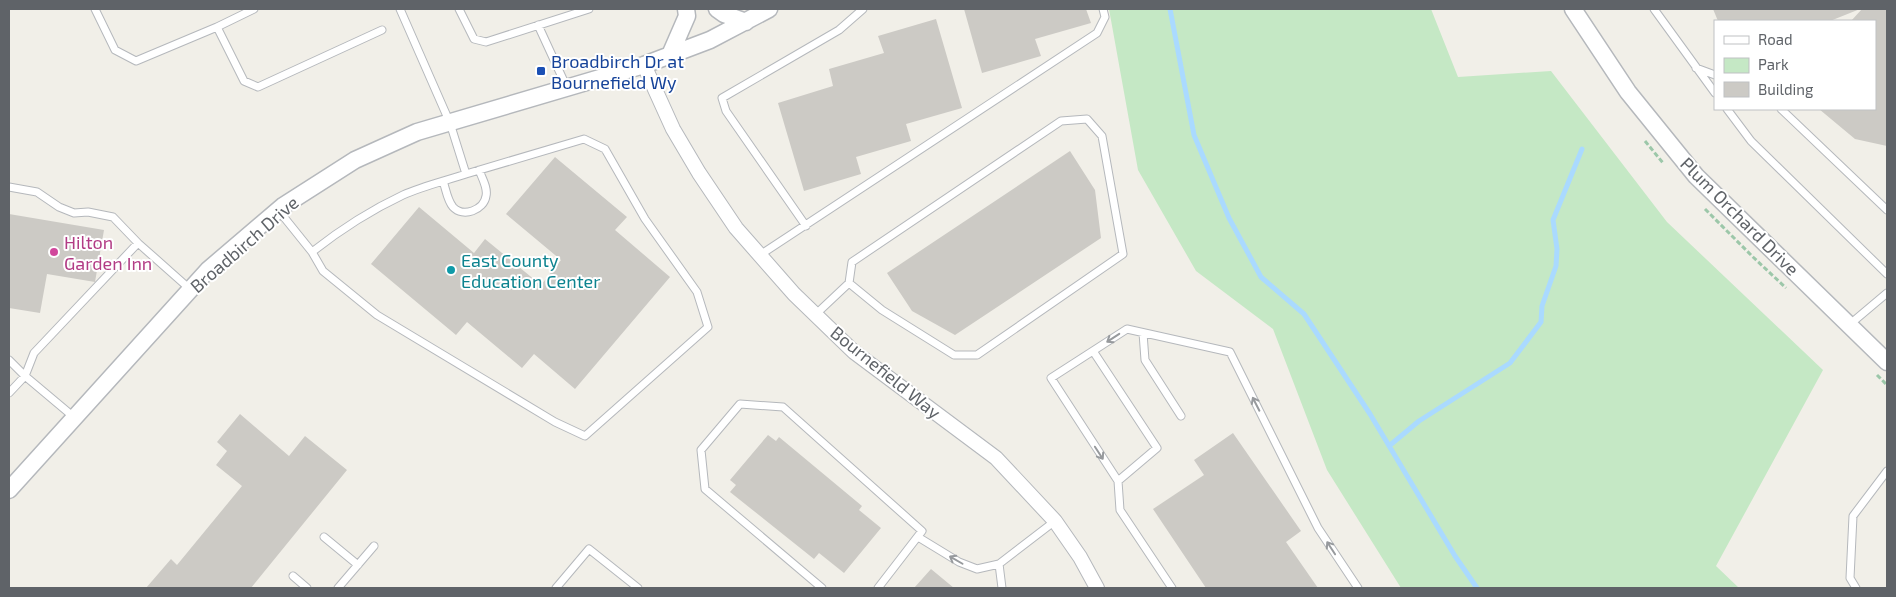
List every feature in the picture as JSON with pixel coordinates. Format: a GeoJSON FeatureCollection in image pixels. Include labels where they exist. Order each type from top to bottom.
{"type":"FeatureCollection","features":[{"type":"Feature","properties":{"kind":"street"},"geometry":{"type":"LineString","coordinates":[[670,55],[687,16],[686,9]]}},
{"type":"Feature","properties":{"kind":"street"},"geometry":{"type":"LineString","coordinates":[[717,9],[724,14],[746,22]]}},
{"type":"Feature","properties":{"kind":"street","name":"Broadbirch Drive"},"geometry":{"type":"LineString","coordinates":[[9,490],[208,270],[278,210],[355,160],[417,132],[644,65],[710,40],[769,9]]}},
{"type":"Feature","properties":{"kind":"street","name":"Plum Orchard Drive"},"geometry":{"type":"LineString","coordinates":[[1573,9],[1628,92],[1696,176],[1887,362]]}},
{"type":"Feature","properties":{"kind":"street","name":"Bournefield Way"},"geometry":{"type":"LineString","coordinates":[[644,65],[673,129],[699,173],[736,228],[760,256],[794,294],[854,352],[996,458],[1055,521],[1080,557],[1098,588]]}},
{"type":"Feature","properties":{"kind":"lane"},"geometry":{"type":"LineString","coordinates":[[95,9],[115,50],[136,61],[217,27],[254,9]]}},
{"type":"Feature","properties":{"kind":"lane"},"geometry":{"type":"LineString","coordinates":[[400,9],[450,122],[466,174]]}},
{"type":"Feature","properties":{"kind":"lane"},"geometry":{"type":"LineString","coordinates":[[459,9],[474,39],[486,42],[589,9]]}},
{"type":"Feature","properties":{"kind":"lane"},"geometry":{"type":"LineString","coordinates":[[806,226],[726,111],[722,98],[839,30],[863,9]]}},
{"type":"Feature","properties":{"kind":"lane"},"geometry":{"type":"LineString","coordinates":[[760,256],[1097,33],[1105,17],[1103,9]]}},
{"type":"Feature","properties":{"kind":"lane"},"geometry":{"type":"LineString","coordinates":[[1654,9],[1714,92]]}},
{"type":"Feature","properties":{"kind":"lane"},"geometry":{"type":"LineString","coordinates":[[538,25],[567,88]]}},
{"type":"Feature","properties":{"kind":"lane"},"geometry":{"type":"LineString","coordinates":[[217,27],[244,81],[258,87],[382,30]]}},
{"type":"Feature","properties":{"kind":"lane"},"geometry":{"type":"LineString","coordinates":[[1696,68],[1714,75]]}},
{"type":"Feature","properties":{"kind":"lane"},"geometry":{"type":"LineString","coordinates":[[1728,110],[1752,141],[1887,274]]}},
{"type":"Feature","properties":{"kind":"lane"},"geometry":{"type":"LineString","coordinates":[[1782,110],[1887,210]]}},
{"type":"Feature","properties":{"kind":"lane"},"geometry":{"type":"LineString","coordinates":[[815,315],[849,283],[852,262],[1061,121],[1087,120],[1102,136],[1122,254],[977,355],[954,355],[882,310],[849,283]]}},
{"type":"Feature","properties":{"kind":"lane"},"geometry":{"type":"LineString","coordinates":[[278,210],[312,252],[323,271],[376,315],[555,422],[585,436],[708,327],[698,292],[645,219],[605,149],[584,139],[405,194],[359,219],[312,252]]}},
{"type":"Feature","properties":{"kind":"lane"},"geometry":{"type":"LineString","coordinates":[[443,181],[452,206],[462,212],[475,210],[484,203],[487,191],[480,170]]}},
{"type":"Feature","properties":{"kind":"lane"},"geometry":{"type":"LineString","coordinates":[[9,188],[37,192],[59,207],[74,213],[88,212],[113,217],[138,243],[191,290]]}},
{"type":"Feature","properties":{"kind":"lane"},"geometry":{"type":"LineString","coordinates":[[9,394],[25,376],[34,353],[138,243]]}},
{"type":"Feature","properties":{"kind":"lane"},"geometry":{"type":"LineString","coordinates":[[1849,325],[1887,293]]}},
{"type":"Feature","properties":{"kind":"lane"},"geometry":{"type":"LineString","coordinates":[[1172,588],[1120,510],[1118,481],[1051,378],[1127,329],[1230,352],[1318,528],[1358,588]]}},
{"type":"Feature","properties":{"kind":"lane"},"geometry":{"type":"LineString","coordinates":[[1143,333],[1144,360],[1181,416]]}},
{"type":"Feature","properties":{"kind":"lane"},"geometry":{"type":"LineString","coordinates":[[1093,351],[1157,448],[1118,481]]}},
{"type":"Feature","properties":{"kind":"lane"},"geometry":{"type":"LineString","coordinates":[[9,360],[75,418]]}},
{"type":"Feature","properties":{"kind":"lane"},"geometry":{"type":"LineString","coordinates":[[822,588],[705,489],[701,450],[740,404],[783,407],[922,531],[878,588]]}},
{"type":"Feature","properties":{"kind":"lane"},"geometry":{"type":"LineString","coordinates":[[1856,588],[1850,578],[1853,516],[1887,471]]}},
{"type":"Feature","properties":{"kind":"lane"},"geometry":{"type":"LineString","coordinates":[[918,537],[959,562],[977,570],[999,564],[1055,521]]}},
{"type":"Feature","properties":{"kind":"lane"},"geometry":{"type":"LineString","coordinates":[[324,537],[358,564]]}},
{"type":"Feature","properties":{"kind":"lane"},"geometry":{"type":"LineString","coordinates":[[338,588],[374,546]]}},
{"type":"Feature","properties":{"kind":"lane"},"geometry":{"type":"LineString","coordinates":[[556,588],[589,549],[638,588]]}},
{"type":"Feature","properties":{"kind":"lane"},"geometry":{"type":"LineString","coordinates":[[999,564],[1002,588]]}},
{"type":"Feature","properties":{"kind":"lane"},"geometry":{"type":"LineString","coordinates":[[293,576],[307,588]]}},
{"type":"Feature","properties":{"kind":"green space"},"geometry":{"type":"Polygon","coordinates":[[[1109,9],[1431,9],[1458,77],[1551,71],[1667,222],[1823,370],[1716,566],[1739,588],[1401,588],[1327,470],[1273,329],[1196,271],[1138,170],[1109,9]]]}},
{"type":"Feature","properties":{"kind":"building"},"geometry":{"type":"Polygon","coordinates":[[[964,9],[1086,9],[1091,23],[1035,39],[1041,56],[982,73],[964,9]]]}},
{"type":"Feature","properties":{"kind":"building"},"geometry":{"type":"Polygon","coordinates":[[[1713,9],[1860,9],[1832,20],[1718,20],[1713,9]]]}},
{"type":"Feature","properties":{"kind":"building"},"geometry":{"type":"Polygon","coordinates":[[[1862,9],[1887,10],[1887,146],[1855,139],[1820,110],[1876,110],[1876,20],[1852,20],[1862,9]]]}},
{"type":"Feature","properties":{"kind":"building"},"geometry":{"type":"Polygon","coordinates":[[[936,19],[962,108],[906,124],[911,141],[856,157],[861,174],[804,191],[778,103],[833,86],[829,69],[884,53],[878,36],[936,19]]]}},
{"type":"Feature","properties":{"kind":"building"},"geometry":{"type":"Polygon","coordinates":[[[1070,151],[1095,190],[1101,238],[955,335],[912,311],[887,273],[1070,151]]]}},
{"type":"Feature","properties":{"kind":"building","name":"East County Education Center"},"geometry":{"type":"Polygon","coordinates":[[[555,157],[627,217],[615,230],[670,277],[575,389],[534,354],[522,368],[467,322],[456,335],[371,264],[419,207],[474,253],[485,239],[541,285],[561,260],[506,214],[555,157]]]}},
{"type":"Feature","properties":{"kind":"building","name":"Hilton Garden Inn"},"geometry":{"type":"Polygon","coordinates":[[[9,214],[104,230],[95,282],[47,274],[40,313],[9,308],[9,214]]]}},
{"type":"Feature","properties":{"kind":"building"},"geometry":{"type":"Polygon","coordinates":[[[240,414],[289,456],[305,436],[347,470],[251,588],[146,588],[171,559],[177,565],[242,486],[216,465],[227,451],[217,442],[240,414]]]}},
{"type":"Feature","properties":{"kind":"building"},"geometry":{"type":"Polygon","coordinates":[[[1233,433],[1301,531],[1286,542],[1318,588],[1206,588],[1153,509],[1204,475],[1194,460],[1233,433]]]}},
{"type":"Feature","properties":{"kind":"building"},"geometry":{"type":"Polygon","coordinates":[[[768,435],[776,441],[779,437],[862,506],[859,510],[881,528],[844,573],[819,553],[814,559],[730,492],[736,485],[730,480],[768,435]]]}},
{"type":"Feature","properties":{"kind":"building"},"geometry":{"type":"Polygon","coordinates":[[[931,569],[954,588],[914,588],[931,569]]]}},
{"type":"Feature","properties":{"kind":"waterway"},"geometry":{"type":"LineString","coordinates":[[1170,9],[1194,135],[1229,218],[1261,277],[1304,314],[1370,414],[1455,556],[1477,588]]}},
{"type":"Feature","properties":{"kind":"waterway"},"geometry":{"type":"LineString","coordinates":[[1389,446],[1419,421],[1510,363],[1541,322],[1542,306],[1556,266],[1557,249],[1553,220],[1582,149]]}},
{"type":"Feature","properties":{"kind":"place","name":"Broadbirch Dr at Bournefield Wy"},"geometry":{"type":"Point","coordinates":[541,71]}},
{"type":"Feature","properties":{"kind":"place","name":"Hilton Garden Inn"},"geometry":{"type":"Point","coordinates":[54,252]}},
{"type":"Feature","properties":{"kind":"place","name":"East County Education Center"},"geometry":{"type":"Point","coordinates":[451,270]}}]}
